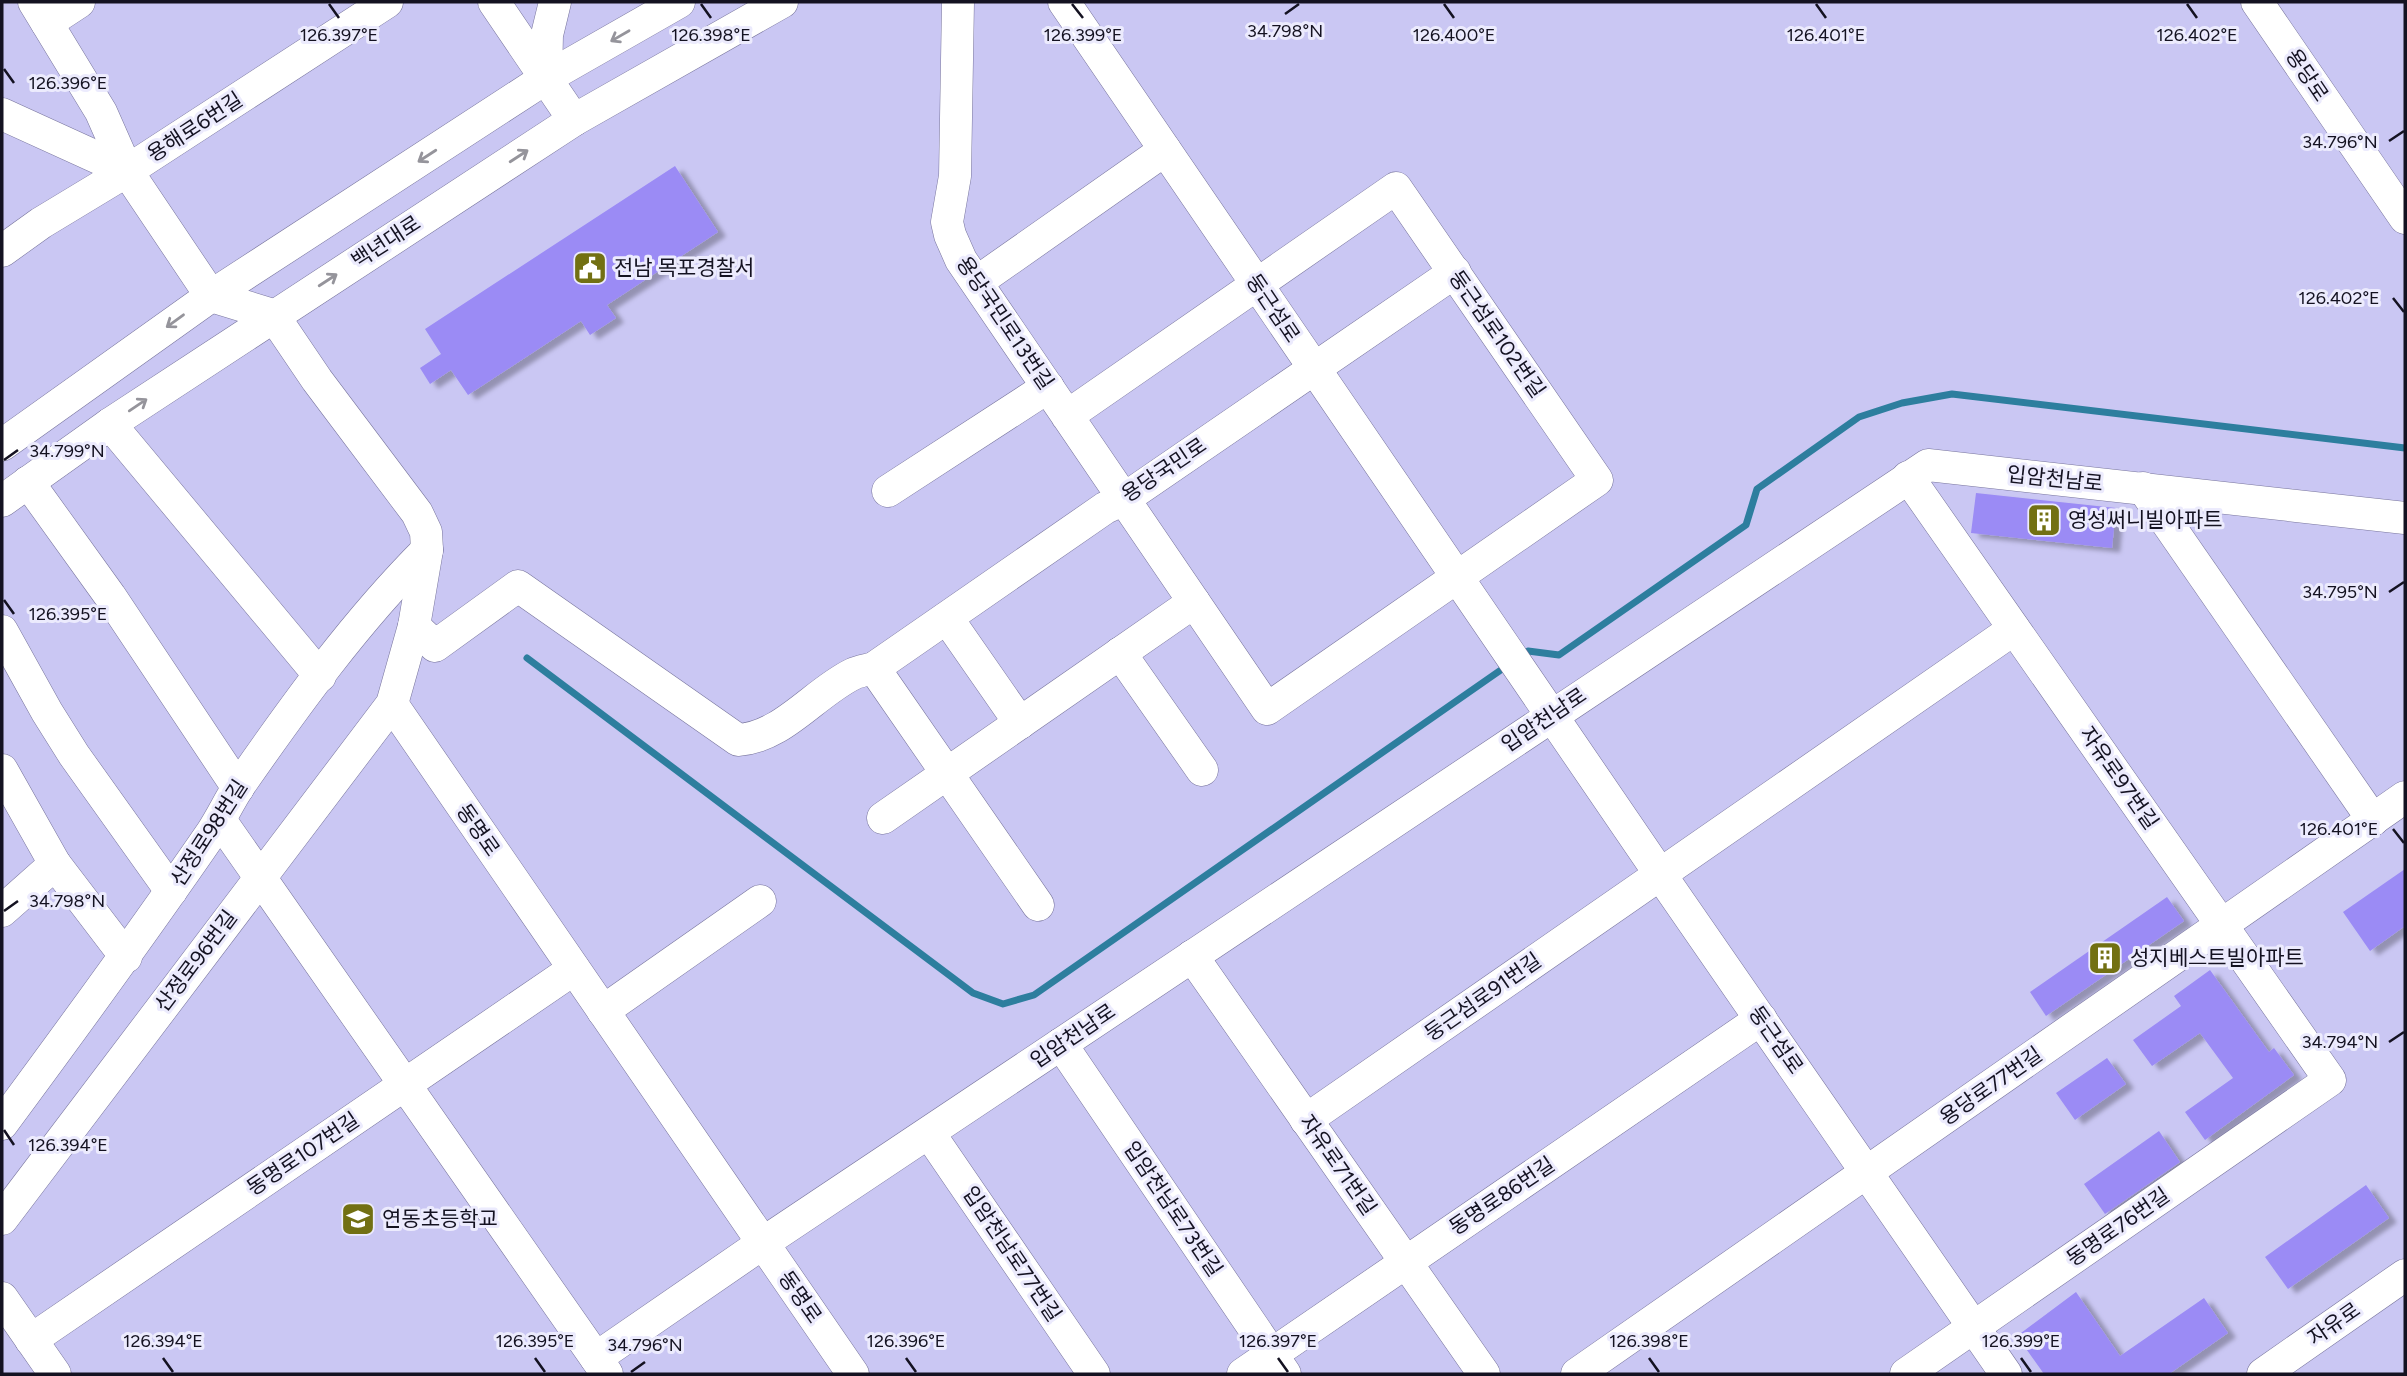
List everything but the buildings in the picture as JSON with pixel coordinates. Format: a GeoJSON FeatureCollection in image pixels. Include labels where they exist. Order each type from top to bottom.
{"type":"FeatureCollection","features":[{"type":"Feature","properties":{"kind":"street"},"geometry":{"type":"LineString","coordinates":[[79,2],[41,12],[101,112],[127,171],[211,296],[273,315],[317,380],[417,513],[426,532],[427,550],[414,626],[392,704]]}},
{"type":"Feature","properties":{"kind":"street","name":"용해로6번길"},"geometry":{"type":"LineString","coordinates":[[2,251],[41,223],[127,171],[387,2]]}},
{"type":"Feature","properties":{"kind":"street"},"geometry":{"type":"LineString","coordinates":[[494,2],[574,120]]}},
{"type":"Feature","properties":{"kind":"street"},"geometry":{"type":"LineString","coordinates":[[546,78],[547,35],[555,2]]}},
{"type":"Feature","properties":{"kind":"street"},"geometry":{"type":"LineString","coordinates":[[2,445],[211,296],[546,78],[679,2]]}},
{"type":"Feature","properties":{"kind":"street","name":"백년대로"},"geometry":{"type":"LineString","coordinates":[[2,501],[110,424],[273,315],[574,120],[782,2]]}},
{"type":"Feature","properties":{"kind":"street","name":"용당국민로13번길"},"geometry":{"type":"LineString","coordinates":[[958,2],[955,176],[947,222],[950,235],[961,260],[1267,709],[1457,576]]}},
{"type":"Feature","properties":{"kind":"street","name":"둥근섬로"},"geometry":{"type":"LineString","coordinates":[[1064,2],[1660,874],[2006,1374]]}},
{"type":"Feature","properties":{"kind":"street","name":"용당로"},"geometry":{"type":"LineString","coordinates":[[2257,2],[2405,218]]}},
{"type":"Feature","properties":{"kind":"street"},"geometry":{"type":"LineString","coordinates":[[2,114],[127,171]]}},
{"type":"Feature","properties":{"kind":"street"},"geometry":{"type":"LineString","coordinates":[[977,282],[1165,150]]}},
{"type":"Feature","properties":{"kind":"street","name":"둥근섬로102번길"},"geometry":{"type":"LineString","coordinates":[[1258,285],[1396,188],[1455,272],[1597,480],[1457,576]]}},
{"type":"Feature","properties":{"kind":"street","name":"용당국민로"},"geometry":{"type":"LineString","coordinates":[[414,626],[435,646],[518,586],[738,740],[752,739],[771,730],[854,674],[874,668],[1105,508],[1124,499],[1455,272]]}},
{"type":"Feature","properties":{"kind":"street"},"geometry":{"type":"LineString","coordinates":[[1067,416],[1258,285]]}},
{"type":"Feature","properties":{"kind":"street"},"geometry":{"type":"LineString","coordinates":[[888,491],[1048,387]]}},
{"type":"Feature","properties":{"kind":"street"},"geometry":{"type":"LineString","coordinates":[[110,424],[320,676]]}},
{"type":"Feature","properties":{"kind":"street","name":"입암천남로"},"geometry":{"type":"LineString","coordinates":[[602,1366],[763,1243],[1192,957],[1549,710],[1928,465],[2396,516]]}},
{"type":"Feature","properties":{"kind":"street","name":"자유로97번길"},"geometry":{"type":"LineString","coordinates":[[1908,477],[2330,1080]]}},
{"type":"Feature","properties":{"kind":"street"},"geometry":{"type":"LineString","coordinates":[[28,482],[110,596],[237,789]]}},
{"type":"Feature","properties":{"kind":"street"},"geometry":{"type":"LineString","coordinates":[[2143,488],[2373,820]]}},
{"type":"Feature","properties":{"kind":"street"},"geometry":{"type":"LineString","coordinates":[[2396,516],[2405,542]]}},
{"type":"Feature","properties":{"kind":"street","name":"산정로98번길"},"geometry":{"type":"LineString","coordinates":[[2,1124],[126,957],[220,820],[237,789],[320,676],[372,608],[427,550]]}},
{"type":"Feature","properties":{"kind":"street"},"geometry":{"type":"LineString","coordinates":[[883,818],[1194,602]]}},
{"type":"Feature","properties":{"kind":"street"},"geometry":{"type":"LineString","coordinates":[[947,618],[1020,723]]}},
{"type":"Feature","properties":{"kind":"street","name":"둥근섬로91번길"},"geometry":{"type":"LineString","coordinates":[[1306,1121],[2014,629]]}},
{"type":"Feature","properties":{"kind":"street"},"geometry":{"type":"LineString","coordinates":[[2,631],[74,755],[171,891]]}},
{"type":"Feature","properties":{"kind":"street"},"geometry":{"type":"LineString","coordinates":[[1120,653],[1202,770]]}},
{"type":"Feature","properties":{"kind":"street"},"geometry":{"type":"LineString","coordinates":[[874,668],[1038,905]]}},
{"type":"Feature","properties":{"kind":"street","name":"산정로96번길"},"geometry":{"type":"LineString","coordinates":[[2,1219],[392,704]]}},
{"type":"Feature","properties":{"kind":"street","name":"동명로"},"geometry":{"type":"LineString","coordinates":[[392,704],[853,1374]]}},
{"type":"Feature","properties":{"kind":"street"},"geometry":{"type":"LineString","coordinates":[[2,770],[55,864],[126,957]]}},
{"type":"Feature","properties":{"kind":"street","name":"용당로77번길"},"geometry":{"type":"LineString","coordinates":[[1577,1374],[2405,797]]}},
{"type":"Feature","properties":{"kind":"street"},"geometry":{"type":"LineString","coordinates":[[220,820],[602,1366]]}},
{"type":"Feature","properties":{"kind":"street"},"geometry":{"type":"LineString","coordinates":[[2,911],[55,864]]}},
{"type":"Feature","properties":{"kind":"street"},"geometry":{"type":"LineString","coordinates":[[603,1011],[760,901]]}},
{"type":"Feature","properties":{"kind":"street","name":"자유로71번길"},"geometry":{"type":"LineString","coordinates":[[1192,957],[1484,1374]]}},
{"type":"Feature","properties":{"kind":"street","name":"동명로107번길"},"geometry":{"type":"LineString","coordinates":[[31,1340],[574,969]]}},
{"type":"Feature","properties":{"kind":"street","name":"동명로86번길"},"geometry":{"type":"LineString","coordinates":[[1243,1374],[1279,1364],[1406,1262],[1761,1019]]}},
{"type":"Feature","properties":{"kind":"street","name":"입암천남로73번길"},"geometry":{"type":"LineString","coordinates":[[1061,1044],[1279,1364]]}},
{"type":"Feature","properties":{"kind":"street","name":"동명로76번길"},"geometry":{"type":"LineString","coordinates":[[1906,1374],[2330,1080]]}},
{"type":"Feature","properties":{"kind":"street","name":"입암천남로77번길"},"geometry":{"type":"LineString","coordinates":[[929,1133],[1094,1374]]}},
{"type":"Feature","properties":{"kind":"street","name":"자유로"},"geometry":{"type":"LineString","coordinates":[[2263,1374],[2405,1275]]}},
{"type":"Feature","properties":{"kind":"street"},"geometry":{"type":"LineString","coordinates":[[2,1298],[55,1374]]}},
{"type":"Feature","properties":{"kind":"waterway"},"geometry":{"type":"LineString","coordinates":[[1521,656],[1528,651],[1559,655],[1746,525],[1757,489],[1859,417],[1902,403],[1952,394],[2405,448]]}},
{"type":"Feature","properties":{"kind":"waterway"},"geometry":{"type":"LineString","coordinates":[[527,658],[973,993],[1003,1004],[1034,995],[1508,665]]}},
{"type":"Feature","properties":{"kind":"place","name":"전남 목포경찰서"},"geometry":{"type":"Point","coordinates":[590,268]}},
{"type":"Feature","properties":{"kind":"place","name":"영성써니빌아파트"},"geometry":{"type":"Point","coordinates":[2044,520]}},
{"type":"Feature","properties":{"kind":"place","name":"성지베스트빌아파트"},"geometry":{"type":"Point","coordinates":[2105,958]}},
{"type":"Feature","properties":{"kind":"place","name":"연동초등학교"},"geometry":{"type":"Point","coordinates":[358,1219]}}]}
